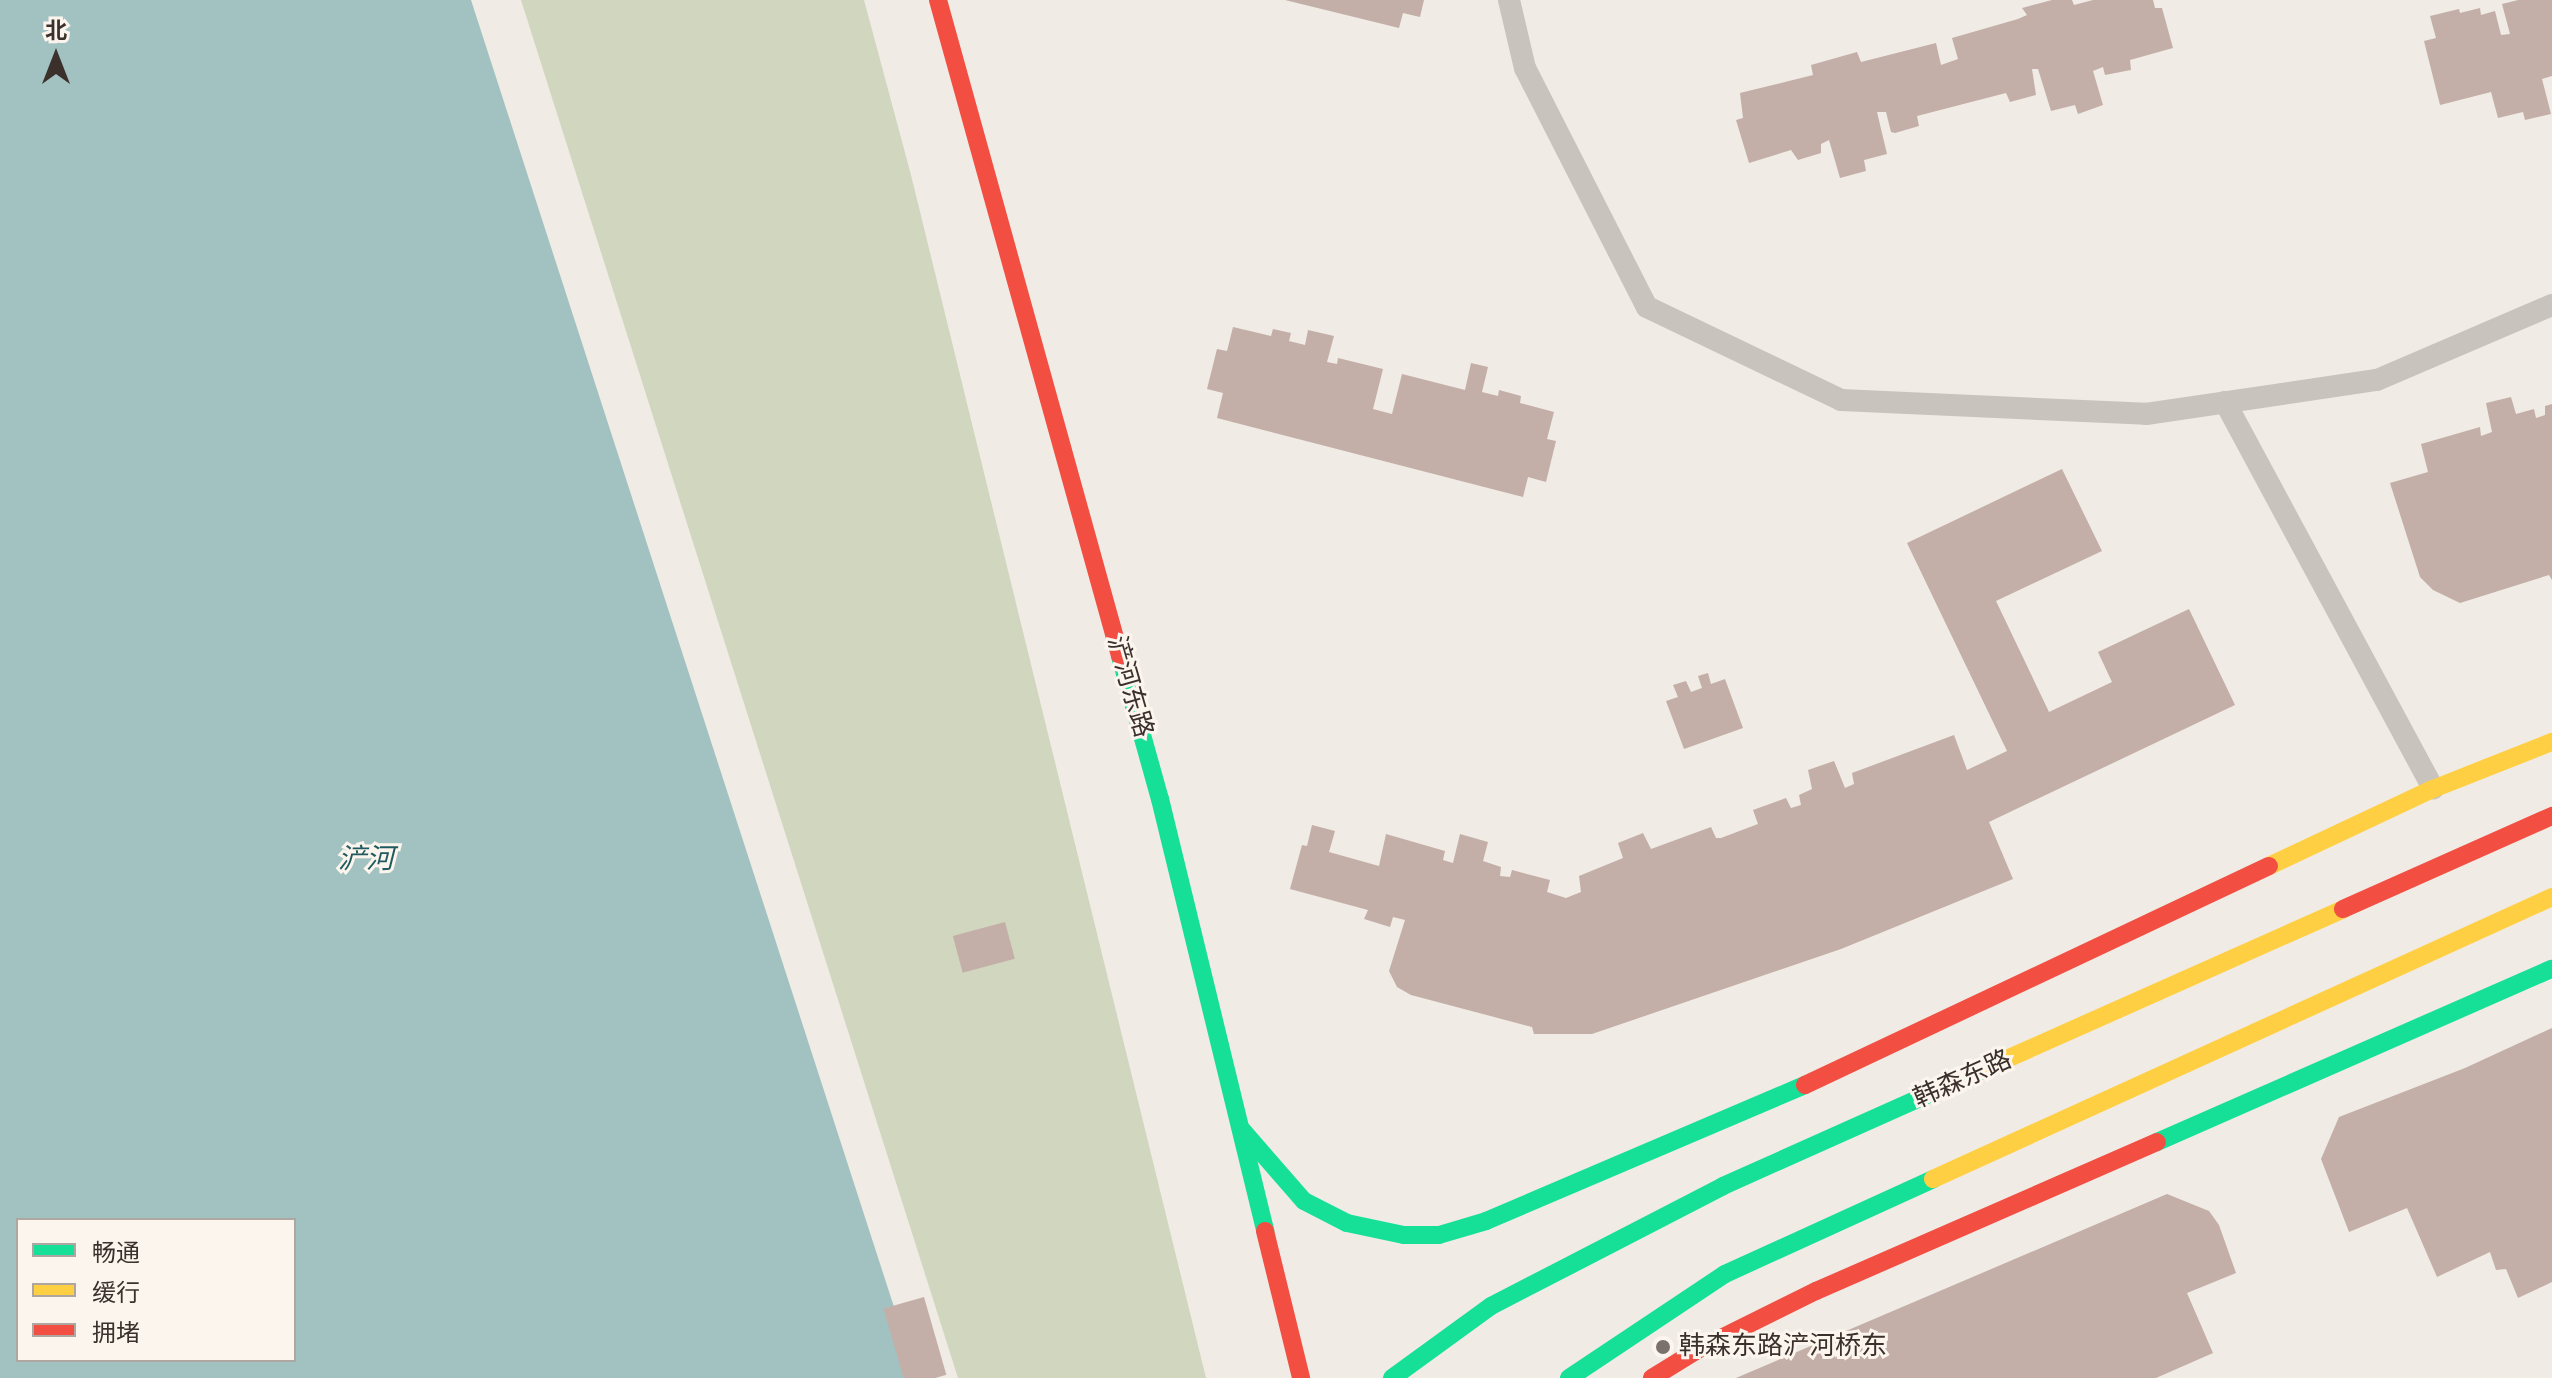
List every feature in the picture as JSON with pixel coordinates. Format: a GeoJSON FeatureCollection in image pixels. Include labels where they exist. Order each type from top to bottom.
{"type":"FeatureCollection","features":[{"type":"Feature","properties":{"kind":"main road","name":"浐河东路"},"geometry":{"type":"LineString","coordinates":[[938,0],[1160,799],[1301,1378]]}},
{"type":"Feature","properties":{"kind":"main road"},"geometry":{"type":"LineString","coordinates":[[1242,1130],[1304,1201],[1347,1223],[1404,1235],[1439,1235],[1486,1221],[1578,1184],[1792,1091],[2433,789],[2552,742]]}},
{"type":"Feature","properties":{"kind":"main road","name":"韩森东路"},"geometry":{"type":"LineString","coordinates":[[1392,1378],[1491,1306],[1723,1186],[2552,816]]}},
{"type":"Feature","properties":{"kind":"main road"},"geometry":{"type":"LineString","coordinates":[[1569,1378],[1725,1274],[2552,897]]}},
{"type":"Feature","properties":{"kind":"main road"},"geometry":{"type":"LineString","coordinates":[[1652,1378],[1699,1349],[1816,1291],[2552,969]]}},
{"type":"Feature","properties":{"kind":"main road"},"geometry":{"type":"LineString","coordinates":[[1766,1126],[1792,1091]]}},
{"type":"Feature","properties":{"kind":"main road"},"geometry":{"type":"LineString","coordinates":[[1679,1185],[1723,1186],[1749,1150]]}},
{"type":"Feature","properties":{"kind":"main road"},"geometry":{"type":"LineString","coordinates":[[1578,1184],[1622,1185]]}},
{"type":"Feature","properties":{"kind":"lane"},"geometry":{"type":"LineString","coordinates":[[1509,0],[1525,68],[1647,307],[1841,400],[2146,414],[2377,380],[2552,305]]}},
{"type":"Feature","properties":{"kind":"lane"},"geometry":{"type":"LineString","coordinates":[[2225,402],[2433,789]]}},
{"type":"Feature","properties":{"kind":"green space"},"geometry":{"type":"Polygon","coordinates":[[[521,0],[864,0],[911,175],[1206,1378],[958,1378],[521,0]]]}},
{"type":"Feature","properties":{"kind":"water","name":"浐河"},"geometry":{"type":"Polygon","coordinates":[[[0,0],[471,0],[917,1378],[0,1378],[0,0]]]}},
{"type":"Feature","properties":{"kind":"building"},"geometry":{"type":"Polygon","coordinates":[[[1285,0],[1424,0],[1420,17],[1403,13],[1399,28],[1285,0]]]}},
{"type":"Feature","properties":{"kind":"building"},"geometry":{"type":"Polygon","coordinates":[[[2052,0],[2072,0],[2074,5],[2093,0],[2153,0],[2155,8],[2162,8],[2173,48],[2130,60],[2131,70],[2105,75],[2103,67],[2093,71],[2103,105],[2078,114],[2075,105],[2051,111],[2038,69],[2032,69],[2036,95],[2010,102],[2006,93],[1917,116],[1919,126],[1895,133],[1891,132],[1886,112],[1877,112],[1887,154],[1864,160],[1866,171],[1840,178],[1829,140],[1821,144],[1821,153],[1798,160],[1791,150],[1749,163],[1736,120],[1743,118],[1740,93],[1813,75],[1811,65],[1857,52],[1861,62],[1936,43],[1941,65],[1958,59],[1952,38],[2018,19],[2027,15],[2022,8],[2052,0]]]}},
{"type":"Feature","properties":{"kind":"building"},"geometry":{"type":"Polygon","coordinates":[[[2518,0],[2552,0],[2552,76],[2542,79],[2551,114],[2525,120],[2523,112],[2498,118],[2491,92],[2440,105],[2424,41],[2436,38],[2430,16],[2459,9],[2460,13],[2480,8],[2481,15],[2495,11],[2501,35],[2510,34],[2502,4],[2518,0]]]}},
{"type":"Feature","properties":{"kind":"building"},"geometry":{"type":"Polygon","coordinates":[[[1233,327],[1271,336],[1273,329],[1291,333],[1289,341],[1305,345],[1308,330],[1334,336],[1327,362],[1337,364],[1338,358],[1383,369],[1373,409],[1392,414],[1402,374],[1465,390],[1471,363],[1488,367],[1482,392],[1498,396],[1499,390],[1521,396],[1520,403],[1554,412],[1547,439],[1556,441],[1546,482],[1528,477],[1523,497],[1217,418],[1223,393],[1207,389],[1217,349],[1227,351],[1233,327]]]}},
{"type":"Feature","properties":{"kind":"building"},"geometry":{"type":"Polygon","coordinates":[[[2511,397],[2516,414],[2534,409],[2536,418],[2545,415],[2545,406],[2552,404],[2552,580],[2549,575],[2460,603],[2433,590],[2420,577],[2390,483],[2428,472],[2421,444],[2480,427],[2481,436],[2492,432],[2486,403],[2511,397]]]}},
{"type":"Feature","properties":{"kind":"building"},"geometry":{"type":"Polygon","coordinates":[[[2062,469],[2102,551],[1996,601],[2049,712],[2112,682],[2098,652],[2189,609],[2235,705],[1989,822],[2013,879],[1841,949],[1592,1034],[1534,1034],[1532,1027],[1411,995],[1397,987],[1389,971],[1405,920],[1393,917],[1390,927],[1364,919],[1368,910],[1290,889],[1302,845],[1307,846],[1312,825],[1335,831],[1329,852],[1379,866],[1386,834],[1445,851],[1443,860],[1453,863],[1460,834],[1488,842],[1483,861],[1501,867],[1500,876],[1510,877],[1512,870],[1550,880],[1547,892],[1566,898],[1581,892],[1579,876],[1623,858],[1618,843],[1643,833],[1651,849],[1711,827],[1716,838],[1721,838],[1758,824],[1753,810],[1786,798],[1791,808],[1801,805],[1799,795],[1812,789],[1808,770],[1834,761],[1845,788],[1854,784],[1852,773],[1954,735],[1967,770],[2007,751],[1907,543],[2062,469]]]}},
{"type":"Feature","properties":{"kind":"building"},"geometry":{"type":"Polygon","coordinates":[[[1708,673],[1711,684],[1725,679],[1743,728],[1684,749],[1666,701],[1678,697],[1673,685],[1686,681],[1691,692],[1702,688],[1698,676],[1708,673]]]}},
{"type":"Feature","properties":{"kind":"building"},"geometry":{"type":"Polygon","coordinates":[[[1005,922],[1015,959],[963,973],[953,936],[1005,922]]]}},
{"type":"Feature","properties":{"kind":"building"},"geometry":{"type":"Polygon","coordinates":[[[2552,1028],[2552,1282],[2518,1298],[2506,1269],[2496,1270],[2490,1252],[2437,1277],[2407,1208],[2349,1232],[2321,1159],[2339,1117],[2465,1068],[2552,1028]]]}},
{"type":"Feature","properties":{"kind":"building"},"geometry":{"type":"Polygon","coordinates":[[[2167,1194],[2209,1211],[2219,1225],[2236,1273],[2187,1293],[2213,1353],[2156,1378],[1736,1378],[2167,1194]]]}},
{"type":"Feature","properties":{"kind":"building"},"geometry":{"type":"Polygon","coordinates":[[[924,1297],[946,1375],[904,1378],[884,1309],[924,1297]]]}},
{"type":"Feature","properties":{"kind":"traffic: fast"},"geometry":{"type":"LineString","coordinates":[[1120,656],[1160,799],[1265,1231]]}},
{"type":"Feature","properties":{"kind":"traffic: fast"},"geometry":{"type":"LineString","coordinates":[[2157,1142],[2552,969]]}},
{"type":"Feature","properties":{"kind":"traffic: fast"},"geometry":{"type":"LineString","coordinates":[[1392,1378],[1491,1306],[1723,1186],[1991,1066]]}},
{"type":"Feature","properties":{"kind":"traffic: fast"},"geometry":{"type":"LineString","coordinates":[[1242,1130],[1304,1201],[1347,1223],[1404,1235],[1439,1235],[1486,1221],[1805,1085]]}},
{"type":"Feature","properties":{"kind":"traffic: fast"},"geometry":{"type":"LineString","coordinates":[[1569,1378],[1725,1274],[1933,1179]]}},
{"type":"Feature","properties":{"kind":"traffic: slow"},"geometry":{"type":"LineString","coordinates":[[2269,866],[2433,789],[2552,742]]}},
{"type":"Feature","properties":{"kind":"traffic: slow"},"geometry":{"type":"LineString","coordinates":[[1933,1179],[2552,897]]}},
{"type":"Feature","properties":{"kind":"traffic: slow"},"geometry":{"type":"LineString","coordinates":[[1991,1066],[2343,909]]}},
{"type":"Feature","properties":{"kind":"traffic: jam"},"geometry":{"type":"LineString","coordinates":[[938,0],[1120,656]]}},
{"type":"Feature","properties":{"kind":"traffic: jam"},"geometry":{"type":"LineString","coordinates":[[2343,909],[2552,816]]}},
{"type":"Feature","properties":{"kind":"traffic: jam"},"geometry":{"type":"LineString","coordinates":[[1805,1085],[2269,866]]}},
{"type":"Feature","properties":{"kind":"traffic: jam"},"geometry":{"type":"LineString","coordinates":[[1652,1378],[1699,1349],[1816,1291],[2157,1142]]}},
{"type":"Feature","properties":{"kind":"traffic: jam"},"geometry":{"type":"LineString","coordinates":[[1265,1231],[1301,1378]]}},
{"type":"Feature","properties":{"kind":"place","name":"韩森东路浐河桥东"},"geometry":{"type":"Point","coordinates":[1663,1347]}}]}
